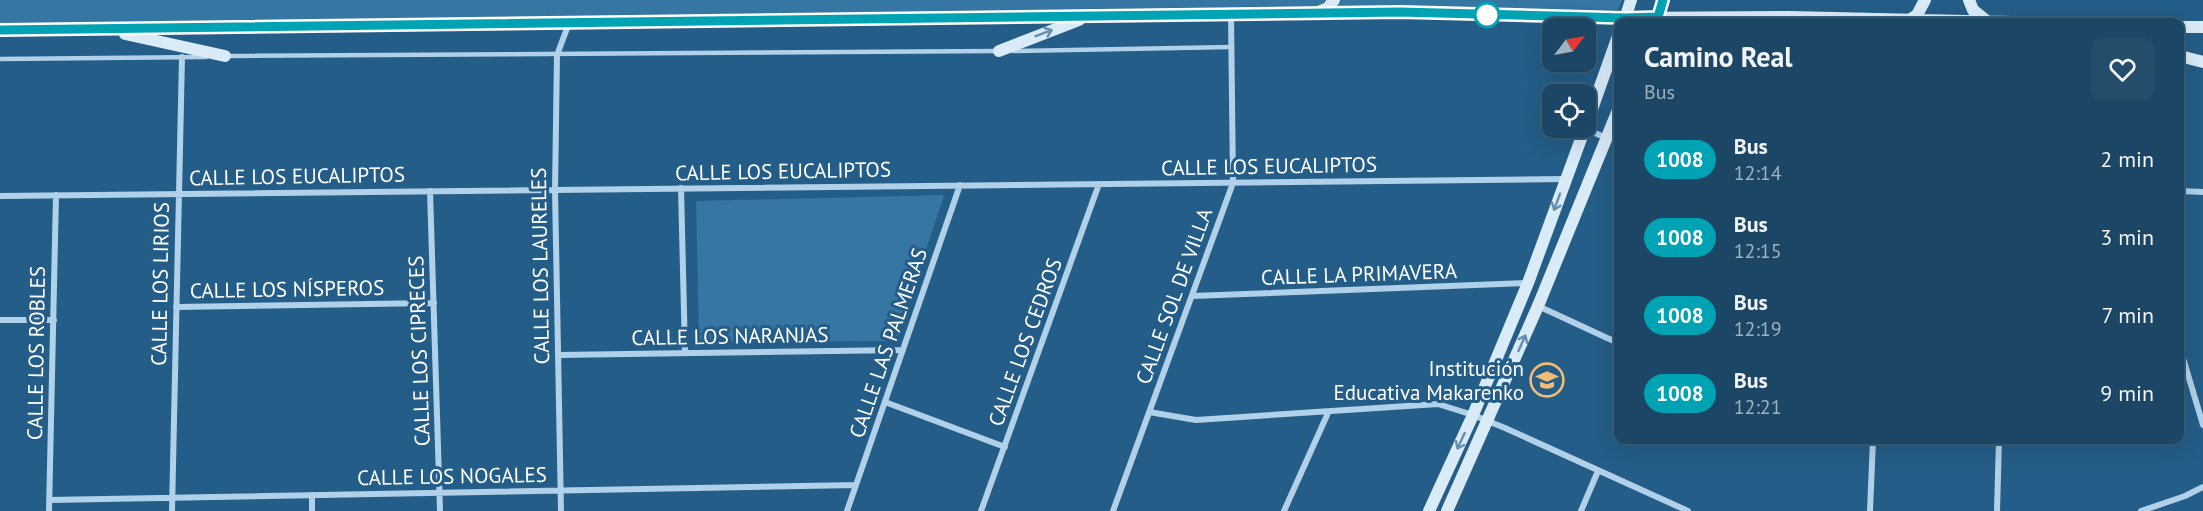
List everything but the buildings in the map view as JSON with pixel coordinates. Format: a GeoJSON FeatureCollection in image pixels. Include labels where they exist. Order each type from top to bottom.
{"type":"FeatureCollection","features":[{"type":"Feature","properties":{"kind":"main road"},"geometry":{"type":"LineString","coordinates":[[1317,13],[1328,8],[1334,0]]}},
{"type":"Feature","properties":{"kind":"main road"},"geometry":{"type":"LineString","coordinates":[[1384,0],[1389,7],[1400,12]]}},
{"type":"Feature","properties":{"kind":"main road"},"geometry":{"type":"LineString","coordinates":[[1625,18],[1631,0]]}},
{"type":"Feature","properties":{"kind":"main road"},"geometry":{"type":"LineString","coordinates":[[1658,18],[1664,0]]}},
{"type":"Feature","properties":{"kind":"main road"},"geometry":{"type":"LineString","coordinates":[[1912,18],[1917,15],[1925,0]]}},
{"type":"Feature","properties":{"kind":"main road"},"geometry":{"type":"LineString","coordinates":[[1969,0],[1973,10],[1983,18]]}},
{"type":"Feature","properties":{"kind":"main road"},"geometry":{"type":"LineString","coordinates":[[2,29],[1400,12],[1614,20]]}},
{"type":"Feature","properties":{"kind":"main road"},"geometry":{"type":"LineString","coordinates":[[999,51],[1090,16]]}},
{"type":"Feature","properties":{"kind":"main road"},"geometry":{"type":"LineString","coordinates":[[1745,18],[1829,18]]}},
{"type":"Feature","properties":{"kind":"main road"},"geometry":{"type":"LineString","coordinates":[[2184,27],[2203,27]]}},
{"type":"Feature","properties":{"kind":"main road"},"geometry":{"type":"LineString","coordinates":[[103,29],[225,57]]}},
{"type":"Feature","properties":{"kind":"main road"},"geometry":{"type":"LineString","coordinates":[[1596,97],[1614,47]]}},
{"type":"Feature","properties":{"kind":"main road"},"geometry":{"type":"LineString","coordinates":[[2184,57],[2203,63]]}},
{"type":"Feature","properties":{"kind":"main road"},"geometry":{"type":"LineString","coordinates":[[1429,511],[1528,283],[1581,138]]}},
{"type":"Feature","properties":{"kind":"main road"},"geometry":{"type":"LineString","coordinates":[[1447,511],[1612,138]]}},
{"type":"Feature","properties":{"kind":"street","name":"CALLE SOL DE VILLA"},"geometry":{"type":"LineString","coordinates":[[1113,511],[1233,183],[1231,15]]}},
{"type":"Feature","properties":{"kind":"street","name":"CALLE LOS LAURELES"},"geometry":{"type":"LineString","coordinates":[[561,511],[555,190],[557,55],[569,23]]}},
{"type":"Feature","properties":{"kind":"street","name":"CALLE LOS LIRIOS"},"geometry":{"type":"LineString","coordinates":[[172,511],[182,57]]}},
{"type":"Feature","properties":{"kind":"street"},"geometry":{"type":"LineString","coordinates":[[2184,63],[2203,63]]}},
{"type":"Feature","properties":{"kind":"street"},"geometry":{"type":"LineString","coordinates":[[1596,131],[1612,138]]}},
{"type":"Feature","properties":{"kind":"street","name":"CALLE LOS EUCALIPTOS"},"geometry":{"type":"LineString","coordinates":[[0,196],[1566,179]]}},
{"type":"Feature","properties":{"kind":"street","name":"CALLE LOS CEDROS"},"geometry":{"type":"LineString","coordinates":[[981,511],[1099,184]]}},
{"type":"Feature","properties":{"kind":"street","name":"CALLE LAS PALMERAS"},"geometry":{"type":"LineString","coordinates":[[847,511],[960,185]]}},
{"type":"Feature","properties":{"kind":"street"},"geometry":{"type":"LineString","coordinates":[[681,188],[685,353]]}},
{"type":"Feature","properties":{"kind":"street","name":"CALLE LOS CIPRECES"},"geometry":{"type":"LineString","coordinates":[[430,191],[440,511]]}},
{"type":"Feature","properties":{"kind":"street"},"geometry":{"type":"LineString","coordinates":[[2184,191],[2203,192]]}},
{"type":"Feature","properties":{"kind":"street","name":"CALLE LOS ROBLES"},"geometry":{"type":"LineString","coordinates":[[49,511],[56,195]]}},
{"type":"Feature","properties":{"kind":"street","name":"CALLE LA PRIMAVERA"},"geometry":{"type":"LineString","coordinates":[[1192,296],[1528,283]]}},
{"type":"Feature","properties":{"kind":"street","name":"CALLE LOS NÍSPEROS"},"geometry":{"type":"LineString","coordinates":[[176,307],[434,303]]}},
{"type":"Feature","properties":{"kind":"street"},"geometry":{"type":"LineString","coordinates":[[1538,306],[1614,341]]}},
{"type":"Feature","properties":{"kind":"street"},"geometry":{"type":"LineString","coordinates":[[0,320],[54,320]]}},
{"type":"Feature","properties":{"kind":"street","name":"CALLE LOS NARANJAS"},"geometry":{"type":"LineString","coordinates":[[558,356],[903,350]]}},
{"type":"Feature","properties":{"kind":"street"},"geometry":{"type":"LineString","coordinates":[[2184,366],[2203,426]]}},
{"type":"Feature","properties":{"kind":"street"},"geometry":{"type":"LineString","coordinates":[[885,402],[1005,447]]}},
{"type":"Feature","properties":{"kind":"street"},"geometry":{"type":"LineString","coordinates":[[1149,412],[1196,420],[1438,404],[1473,414],[1688,511]]}},
{"type":"Feature","properties":{"kind":"street"},"geometry":{"type":"LineString","coordinates":[[1284,511],[1328,413]]}},
{"type":"Feature","properties":{"kind":"street"},"geometry":{"type":"LineString","coordinates":[[1870,511],[1873,444]]}},
{"type":"Feature","properties":{"kind":"street"},"geometry":{"type":"LineString","coordinates":[[1997,511],[1999,444]]}},
{"type":"Feature","properties":{"kind":"street"},"geometry":{"type":"LineString","coordinates":[[1581,511],[1598,471]]}},
{"type":"Feature","properties":{"kind":"street","name":"CALLE LOS NOGALES"},"geometry":{"type":"LineString","coordinates":[[49,500],[856,485]]}},
{"type":"Feature","properties":{"kind":"street"},"geometry":{"type":"LineString","coordinates":[[2141,511],[2159,509],[2203,487]]}},
{"type":"Feature","properties":{"kind":"street"},"geometry":{"type":"LineString","coordinates":[[312,495],[312,511]]}},
{"type":"Feature","properties":{"kind":"street"},"geometry":{"type":"LineString","coordinates":[[1672,504],[1678,511]]}},
{"type":"Feature","properties":{"kind":"lane"},"geometry":{"type":"LineString","coordinates":[[0,59],[1232,47]]}},
{"type":"Feature","properties":{"kind":"shaded area"},"geometry":{"type":"Polygon","coordinates":[[[0,0],[1622,0],[1618,10],[1312,6],[0,23],[0,0]]]}},
{"type":"Feature","properties":{"kind":"shaded area"},"geometry":{"type":"Polygon","coordinates":[[[944,195],[896,341],[699,342],[696,201],[944,195]]]}},
{"type":"Feature","properties":{"kind":"bus line","name":"1008"},"geometry":{"type":"LineString","coordinates":[[0,30],[1400,12],[1625,18],[1658,17],[1663,0]]}},
{"type":"Feature","properties":{"kind":"place","name":"Institución Educativa Makarenko"},"geometry":{"type":"Point","coordinates":[1547,380]}}]}
